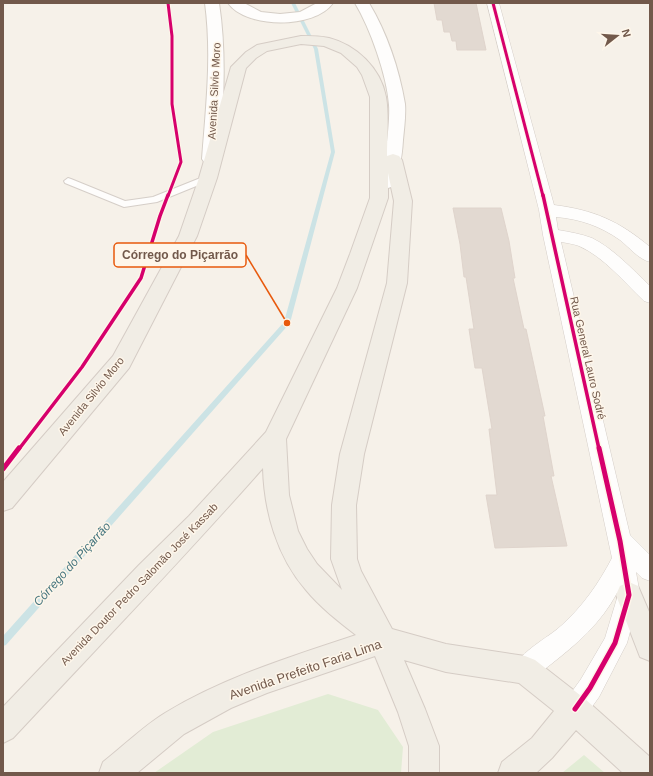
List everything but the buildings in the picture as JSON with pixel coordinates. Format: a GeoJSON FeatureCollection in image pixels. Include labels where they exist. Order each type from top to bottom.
{"type":"FeatureCollection","features":[{"type":"Feature","properties":{"kind":"main road","name":"Avenida Silvio Moro"},"geometry":{"type":"LineString","coordinates":[[3,500],[121,362],[188,236],[209,173],[217,68],[216,32],[212,3]]}},
{"type":"Feature","properties":{"kind":"main road"},"geometry":{"type":"LineString","coordinates":[[235,3],[244,10],[256,16],[268,19],[302,16],[317,10],[326,3]]}},
{"type":"Feature","properties":{"kind":"main road","name":"Avenida Doutor Pedro Salomão José Kassab"},"geometry":{"type":"LineString","coordinates":[[3,728],[148,574],[198,524],[274,439],[347,288],[393,160],[397,105],[396,94],[382,48],[369,15],[362,3]]}},
{"type":"Feature","properties":{"kind":"main road"},"geometry":{"type":"LineString","coordinates":[[209,173],[239,67],[251,55],[262,48],[300,40],[326,42],[346,50],[362,64],[370,75],[378,97],[379,198]]}},
{"type":"Feature","properties":{"kind":"main road"},"geometry":{"type":"LineString","coordinates":[[393,160],[403,201],[397,283],[352,454],[344,505],[344,559],[348,576],[383,640],[397,678],[411,709],[424,746],[424,773]]}},
{"type":"Feature","properties":{"kind":"main road","name":"Avenida Doutor Pedro Salomão José Kassab"},"geometry":{"type":"LineString","coordinates":[[274,439],[278,502],[286,532],[292,544],[308,572],[322,588],[340,605],[383,640]]}},
{"type":"Feature","properties":{"kind":"main road"},"geometry":{"type":"LineString","coordinates":[[629,595],[650,646]]}},
{"type":"Feature","properties":{"kind":"main road","name":"Avenida Prefeito Faria Lima"},"geometry":{"type":"LineString","coordinates":[[114,773],[174,724],[221,698],[267,679],[383,640],[446,658],[525,670],[575,709],[645,773]]}},
{"type":"Feature","properties":{"kind":"main road"},"geometry":{"type":"LineString","coordinates":[[513,773],[542,748],[575,709]]}},
{"type":"Feature","properties":{"kind":"street","name":"Rua General Lauro Sodré"},"geometry":{"type":"LineString","coordinates":[[493,3],[548,210],[552,235],[621,551],[629,595],[615,643],[590,688],[575,709]]}},
{"type":"Feature","properties":{"kind":"street"},"geometry":{"type":"LineString","coordinates":[[548,210],[577,213],[597,219],[614,227],[650,256]]}},
{"type":"Feature","properties":{"kind":"street"},"geometry":{"type":"LineString","coordinates":[[552,235],[586,242],[598,250],[650,296]]}},
{"type":"Feature","properties":{"kind":"street"},"geometry":{"type":"LineString","coordinates":[[525,670],[575,629],[597,606],[611,585],[621,551],[650,570]]}},
{"type":"Feature","properties":{"kind":"lane"},"geometry":{"type":"LineString","coordinates":[[68,181],[124,204],[154,200],[209,173]]}},
{"type":"Feature","properties":{"kind":"green space"},"geometry":{"type":"Polygon","coordinates":[[[328,694],[378,710],[403,747],[401,773],[154,773],[213,732],[328,694]]]}},
{"type":"Feature","properties":{"kind":"green space"},"geometry":{"type":"Polygon","coordinates":[[[584,755],[605,773],[562,773],[584,755]]]}},
{"type":"Feature","properties":{"kind":"waterway","name":"Córrego do Piçarrão"},"geometry":{"type":"LineString","coordinates":[[3,642],[287,323],[333,152],[316,49],[293,3]]}},
{"type":"Feature","properties":{"kind":"cycle path"},"geometry":{"type":"LineString","coordinates":[[3,469],[82,367],[141,278],[160,216],[181,162],[172,104],[172,36],[168,3]]}},
{"type":"Feature","properties":{"kind":"cycle path"},"geometry":{"type":"LineString","coordinates":[[493,3],[547,210],[551,235],[620,541],[629,595],[615,643],[590,688],[575,709]]}},
{"type":"Feature","properties":{"kind":"place","name":"Córrego do Piçarrão"},"geometry":{"type":"Point","coordinates":[287,323]}}]}
